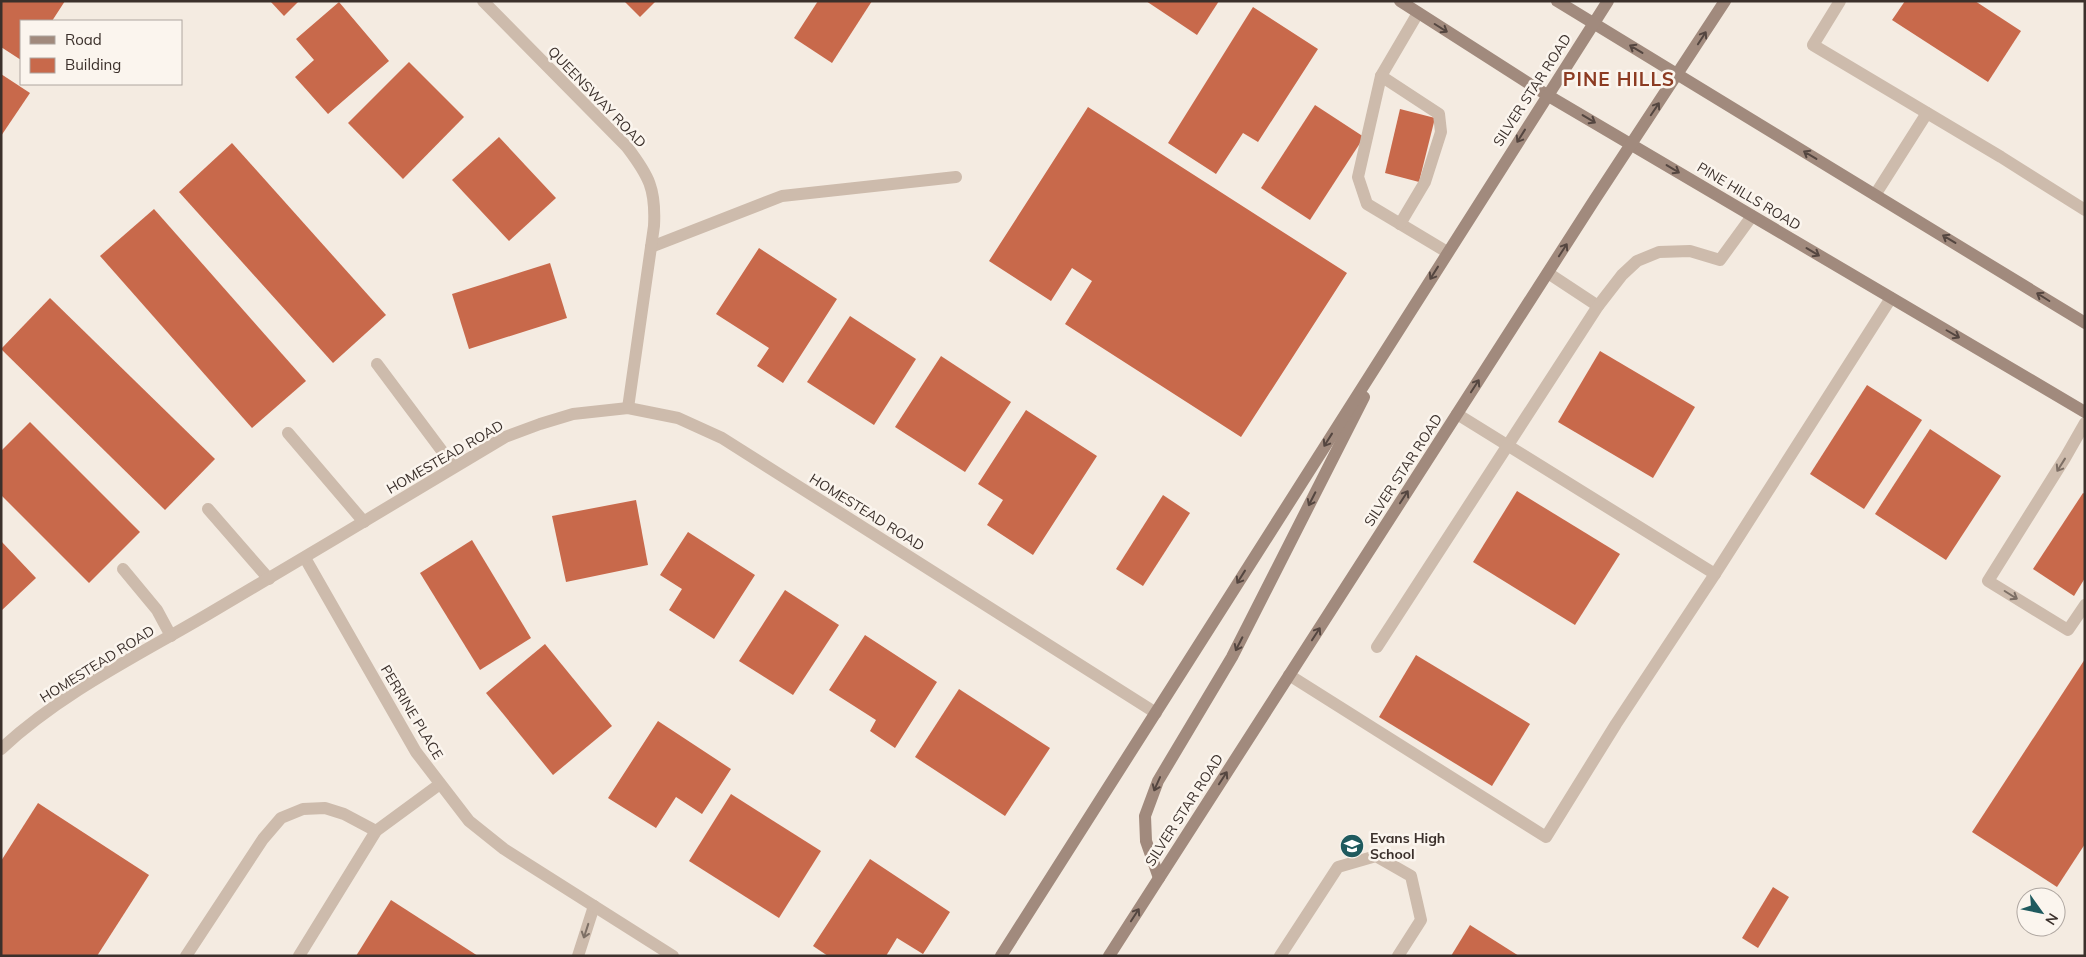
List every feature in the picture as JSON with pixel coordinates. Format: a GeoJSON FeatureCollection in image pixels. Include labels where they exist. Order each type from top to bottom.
{"type":"FeatureCollection","features":[{"type":"Feature","properties":{"kind":"main road","name":"PINE HILLS ROAD"},"geometry":{"type":"LineString","coordinates":[[1400,1],[1547,95],[2085,412]]}},
{"type":"Feature","properties":{"kind":"main road"},"geometry":{"type":"LineString","coordinates":[[1557,1],[2085,323]]}},
{"type":"Feature","properties":{"kind":"main road","name":"SILVER STAR ROAD"},"geometry":{"type":"LineString","coordinates":[[1001,956],[1608,1]]}},
{"type":"Feature","properties":{"kind":"main road","name":"SILVER STAR ROAD"},"geometry":{"type":"LineString","coordinates":[[1109,956],[1725,1]]}},
{"type":"Feature","properties":{"kind":"main road"},"geometry":{"type":"LineString","coordinates":[[1159,878],[1146,841],[1145,816],[1158,781],[1232,657],[1398,330]]}},
{"type":"Feature","properties":{"kind":"street","name":"QUEENSWAY ROAD"},"geometry":{"type":"LineString","coordinates":[[483,1],[627,147],[642,166],[652,186],[655,205],[651,247],[628,408]]}},
{"type":"Feature","properties":{"kind":"street"},"geometry":{"type":"LineString","coordinates":[[1840,1],[1813,45],[2085,210]]}},
{"type":"Feature","properties":{"kind":"street"},"geometry":{"type":"LineString","coordinates":[[1418,13],[1381,76],[1358,177],[1367,204],[1447,252]]}},
{"type":"Feature","properties":{"kind":"street"},"geometry":{"type":"LineString","coordinates":[[1381,76],[1438,114],[1441,132],[1425,182],[1400,224]]}},
{"type":"Feature","properties":{"kind":"street"},"geometry":{"type":"LineString","coordinates":[[1875,194],[1927,113]]}},
{"type":"Feature","properties":{"kind":"street"},"geometry":{"type":"LineString","coordinates":[[651,247],[782,196],[956,177]]}},
{"type":"Feature","properties":{"kind":"street"},"geometry":{"type":"LineString","coordinates":[[1377,646],[1598,306],[1622,275],[1637,260],[1659,252],[1690,250],[1720,260],[1752,216]]}},
{"type":"Feature","properties":{"kind":"street"},"geometry":{"type":"LineString","coordinates":[[1548,273],[1598,306]]}},
{"type":"Feature","properties":{"kind":"street"},"geometry":{"type":"LineString","coordinates":[[1289,675],[1546,837],[1616,724],[1715,574],[1891,298]]}},
{"type":"Feature","properties":{"kind":"street"},"geometry":{"type":"LineString","coordinates":[[377,364],[454,467]]}},
{"type":"Feature","properties":{"kind":"street","name":"HOMESTEAD ROAD"},"geometry":{"type":"LineString","coordinates":[[1,749],[22,729],[80,688],[305,558],[505,437],[573,414],[628,408],[678,418],[722,438],[1156,713]]}},
{"type":"Feature","properties":{"kind":"street"},"geometry":{"type":"LineString","coordinates":[[1457,414],[1715,574]]}},
{"type":"Feature","properties":{"kind":"street"},"geometry":{"type":"LineString","coordinates":[[2085,423],[1988,581],[2068,630],[2085,604]]}},
{"type":"Feature","properties":{"kind":"street"},"geometry":{"type":"LineString","coordinates":[[288,433],[364,522]]}},
{"type":"Feature","properties":{"kind":"street"},"geometry":{"type":"LineString","coordinates":[[208,510],[269,579]]}},
{"type":"Feature","properties":{"kind":"street","name":"PERRINE PLACE"},"geometry":{"type":"LineString","coordinates":[[305,558],[416,752],[469,821],[504,849],[673,956]]}},
{"type":"Feature","properties":{"kind":"street"},"geometry":{"type":"LineString","coordinates":[[123,569],[157,610],[171,636]]}},
{"type":"Feature","properties":{"kind":"street"},"geometry":{"type":"LineString","coordinates":[[299,956],[376,830],[440,784]]}},
{"type":"Feature","properties":{"kind":"street"},"geometry":{"type":"LineString","coordinates":[[186,956],[263,839],[281,818],[303,809],[325,808],[344,814],[376,830]]}},
{"type":"Feature","properties":{"kind":"street"},"geometry":{"type":"LineString","coordinates":[[1280,956],[1338,867],[1376,856],[1411,876],[1420,920],[1398,956]]}},
{"type":"Feature","properties":{"kind":"street"},"geometry":{"type":"LineString","coordinates":[[578,956],[594,906]]}},
{"type":"Feature","properties":{"kind":"building"},"geometry":{"type":"Polygon","coordinates":[[[1,1],[65,1],[53,20],[20,20],[20,59],[1,47],[1,1]]]}},
{"type":"Feature","properties":{"kind":"building"},"geometry":{"type":"Polygon","coordinates":[[[270,1],[299,1],[284,16],[270,1]]]}},
{"type":"Feature","properties":{"kind":"building"},"geometry":{"type":"Polygon","coordinates":[[[624,1],[656,1],[640,17],[624,1]]]}},
{"type":"Feature","properties":{"kind":"building"},"geometry":{"type":"Polygon","coordinates":[[[818,1],[872,1],[832,63],[794,38],[818,1]]]}},
{"type":"Feature","properties":{"kind":"building"},"geometry":{"type":"Polygon","coordinates":[[[1146,1],[1219,1],[1197,35],[1146,1]]]}},
{"type":"Feature","properties":{"kind":"building"},"geometry":{"type":"Polygon","coordinates":[[[1905,1],[1975,1],[2021,31],[1988,82],[1892,20],[1905,1]]]}},
{"type":"Feature","properties":{"kind":"building"},"geometry":{"type":"Polygon","coordinates":[[[339,2],[389,61],[328,114],[295,77],[314,60],[296,39],[339,2]]]}},
{"type":"Feature","properties":{"kind":"building"},"geometry":{"type":"Polygon","coordinates":[[[1253,7],[1318,49],[1258,142],[1243,133],[1216,174],[1168,143],[1253,7]]]}},
{"type":"Feature","properties":{"kind":"building"},"geometry":{"type":"Polygon","coordinates":[[[409,62],[464,117],[403,179],[348,123],[409,62]]]}},
{"type":"Feature","properties":{"kind":"building"},"geometry":{"type":"Polygon","coordinates":[[[1,74],[30,93],[1,136],[1,74]]]}},
{"type":"Feature","properties":{"kind":"building"},"geometry":{"type":"Polygon","coordinates":[[[1315,105],[1364,137],[1310,220],[1261,188],[1315,105]]]}},
{"type":"Feature","properties":{"kind":"building"},"geometry":{"type":"Polygon","coordinates":[[[1088,107],[1347,273],[1241,437],[1065,324],[1092,281],[1072,268],[1051,301],[989,261],[1088,107]]]}},
{"type":"Feature","properties":{"kind":"building"},"geometry":{"type":"Polygon","coordinates":[[[1400,109],[1435,118],[1419,182],[1385,173],[1400,109]]]}},
{"type":"Feature","properties":{"kind":"building"},"geometry":{"type":"Polygon","coordinates":[[[499,137],[556,198],[509,241],[452,180],[499,137]]]}},
{"type":"Feature","properties":{"kind":"building"},"geometry":{"type":"Polygon","coordinates":[[[232,143],[386,315],[333,363],[179,192],[232,143]]]}},
{"type":"Feature","properties":{"kind":"building"},"geometry":{"type":"Polygon","coordinates":[[[154,209],[306,381],[252,428],[100,256],[154,209]]]}},
{"type":"Feature","properties":{"kind":"building"},"geometry":{"type":"Polygon","coordinates":[[[759,248],[837,299],[783,383],[757,366],[769,348],[716,314],[759,248]]]}},
{"type":"Feature","properties":{"kind":"building"},"geometry":{"type":"Polygon","coordinates":[[[550,263],[567,318],[469,349],[452,294],[550,263]]]}},
{"type":"Feature","properties":{"kind":"building"},"geometry":{"type":"Polygon","coordinates":[[[50,298],[215,459],[165,510],[1,349],[50,298]]]}},
{"type":"Feature","properties":{"kind":"building"},"geometry":{"type":"Polygon","coordinates":[[[850,316],[916,359],[874,425],[807,382],[850,316]]]}},
{"type":"Feature","properties":{"kind":"building"},"geometry":{"type":"Polygon","coordinates":[[[1600,351],[1695,407],[1653,478],[1558,422],[1600,351]]]}},
{"type":"Feature","properties":{"kind":"building"},"geometry":{"type":"Polygon","coordinates":[[[941,356],[1011,402],[965,472],[895,427],[941,356]]]}},
{"type":"Feature","properties":{"kind":"building"},"geometry":{"type":"Polygon","coordinates":[[[1867,385],[1922,420],[1864,509],[1810,474],[1867,385]]]}},
{"type":"Feature","properties":{"kind":"building"},"geometry":{"type":"Polygon","coordinates":[[[1026,410],[1097,456],[1033,555],[987,525],[1003,500],[978,484],[1026,410]]]}},
{"type":"Feature","properties":{"kind":"building"},"geometry":{"type":"Polygon","coordinates":[[[30,422],[140,532],[89,583],[1,495],[1,451],[30,422]]]}},
{"type":"Feature","properties":{"kind":"building"},"geometry":{"type":"Polygon","coordinates":[[[1930,429],[2001,476],[1946,560],[1875,514],[1930,429]]]}},
{"type":"Feature","properties":{"kind":"building"},"geometry":{"type":"Polygon","coordinates":[[[1517,491],[1620,554],[1575,625],[1473,562],[1517,491]]]}},
{"type":"Feature","properties":{"kind":"building"},"geometry":{"type":"Polygon","coordinates":[[[2083,493],[2085,494],[2085,578],[2074,596],[2033,569],[2083,493]]]}},
{"type":"Feature","properties":{"kind":"building"},"geometry":{"type":"Polygon","coordinates":[[[1163,495],[1190,513],[1143,586],[1116,569],[1163,495]]]}},
{"type":"Feature","properties":{"kind":"building"},"geometry":{"type":"Polygon","coordinates":[[[636,500],[648,565],[566,582],[552,516],[636,500]]]}},
{"type":"Feature","properties":{"kind":"building"},"geometry":{"type":"Polygon","coordinates":[[[688,532],[755,575],[714,639],[669,610],[682,589],[660,575],[688,532]]]}},
{"type":"Feature","properties":{"kind":"building"},"geometry":{"type":"Polygon","coordinates":[[[472,540],[531,638],[480,670],[420,573],[472,540]]]}},
{"type":"Feature","properties":{"kind":"building"},"geometry":{"type":"Polygon","coordinates":[[[1,541],[36,578],[1,611],[1,541]]]}},
{"type":"Feature","properties":{"kind":"building"},"geometry":{"type":"Polygon","coordinates":[[[785,590],[839,625],[793,695],[739,661],[785,590]]]}},
{"type":"Feature","properties":{"kind":"building"},"geometry":{"type":"Polygon","coordinates":[[[865,635],[937,682],[895,748],[870,731],[876,720],[829,690],[865,635]]]}},
{"type":"Feature","properties":{"kind":"building"},"geometry":{"type":"Polygon","coordinates":[[[545,644],[612,726],[553,775],[486,693],[545,644]]]}},
{"type":"Feature","properties":{"kind":"building"},"geometry":{"type":"Polygon","coordinates":[[[1416,655],[1530,724],[1492,786],[1379,717],[1416,655]]]}},
{"type":"Feature","properties":{"kind":"building"},"geometry":{"type":"Polygon","coordinates":[[[2085,659],[2085,844],[2057,887],[1972,832],[2085,659]]]}},
{"type":"Feature","properties":{"kind":"building"},"geometry":{"type":"Polygon","coordinates":[[[959,689],[1050,748],[1005,816],[915,757],[959,689]]]}},
{"type":"Feature","properties":{"kind":"building"},"geometry":{"type":"Polygon","coordinates":[[[658,721],[731,769],[702,814],[676,797],[656,828],[608,798],[658,721]]]}},
{"type":"Feature","properties":{"kind":"building"},"geometry":{"type":"Polygon","coordinates":[[[731,794],[821,851],[779,918],[689,861],[731,794]]]}},
{"type":"Feature","properties":{"kind":"building"},"geometry":{"type":"Polygon","coordinates":[[[38,803],[149,875],[97,956],[1,956],[1,861],[38,803]]]}},
{"type":"Feature","properties":{"kind":"building"},"geometry":{"type":"Polygon","coordinates":[[[870,859],[950,912],[923,954],[897,938],[886,956],[828,956],[813,946],[870,859]]]}},
{"type":"Feature","properties":{"kind":"building"},"geometry":{"type":"Polygon","coordinates":[[[1773,887],[1789,897],[1758,948],[1742,938],[1773,887]]]}},
{"type":"Feature","properties":{"kind":"building"},"geometry":{"type":"Polygon","coordinates":[[[391,900],[478,956],[356,956],[391,900]]]}},
{"type":"Feature","properties":{"kind":"building"},"geometry":{"type":"Polygon","coordinates":[[[1470,925],[1519,956],[1451,956],[1470,925]]]}},
{"type":"Feature","properties":{"kind":"place","name":"Evans High School"},"geometry":{"type":"Point","coordinates":[1352,846]}},
{"type":"Feature","properties":{"kind":"district","name":"PINE HILLS"},"geometry":{"type":"Point","coordinates":[1619,79]}}]}
